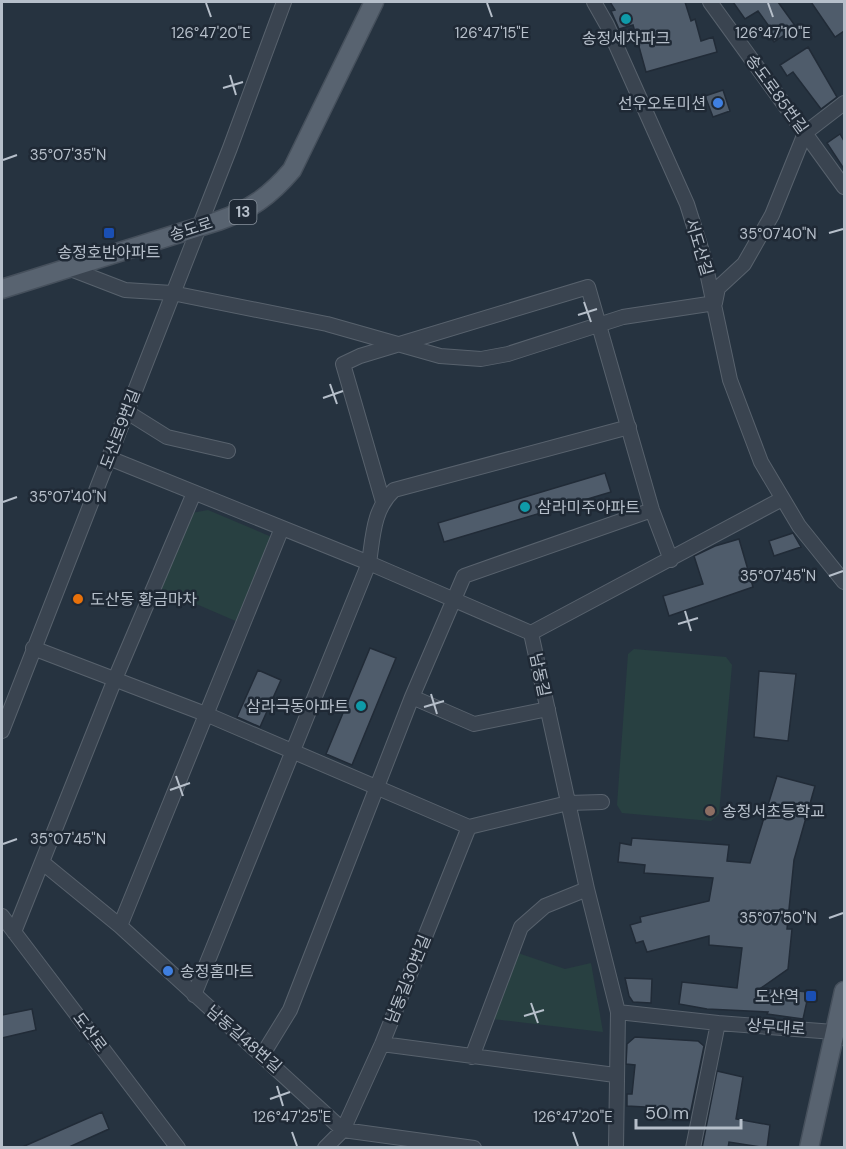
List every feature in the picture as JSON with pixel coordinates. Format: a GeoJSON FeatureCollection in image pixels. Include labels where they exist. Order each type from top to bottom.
{"type":"FeatureCollection","features":[{"type":"Feature","properties":{"kind":"main road","name":"송도로"},"geometry":{"type":"LineString","coordinates":[[2,289],[247,211],[272,193],[292,170],[374,2]]}},
{"type":"Feature","properties":{"kind":"main road"},"geometry":{"type":"LineString","coordinates":[[809,1148],[839,1035],[844,992]]}},
{"type":"Feature","properties":{"kind":"street","name":"도산로9번길"},"geometry":{"type":"LineString","coordinates":[[3,722],[109,459],[284,2]]}},
{"type":"Feature","properties":{"kind":"street","name":"서도산길"},"geometry":{"type":"LineString","coordinates":[[594,2],[607,25],[687,204],[715,303],[737,399],[761,462],[799,526],[844,582]]}},
{"type":"Feature","properties":{"kind":"street","name":"송도로85번길"},"geometry":{"type":"LineString","coordinates":[[710,2],[844,187]]}},
{"type":"Feature","properties":{"kind":"street"},"geometry":{"type":"LineString","coordinates":[[68,268],[125,290],[172,293],[327,324],[401,343],[440,356],[480,359],[508,354],[599,323],[715,303],[718,288],[744,264],[772,215],[805,133],[844,103]]}},
{"type":"Feature","properties":{"kind":"street"},"geometry":{"type":"LineString","coordinates":[[383,502],[343,364],[401,343],[588,287],[652,510],[671,560]]}},
{"type":"Feature","properties":{"kind":"street"},"geometry":{"type":"LineString","coordinates":[[127,412],[167,437],[228,451]]}},
{"type":"Feature","properties":{"kind":"street"},"geometry":{"type":"LineString","coordinates":[[194,995],[369,563],[374,525],[383,502],[394,490],[628,427]]}},
{"type":"Feature","properties":{"kind":"street","name":"남동길"},"geometry":{"type":"LineString","coordinates":[[109,459],[369,563],[531,633],[587,889],[618,1012],[615,1075],[616,1148]]}},
{"type":"Feature","properties":{"kind":"street"},"geometry":{"type":"LineString","coordinates":[[14,932],[194,493]]}},
{"type":"Feature","properties":{"kind":"street"},"geometry":{"type":"LineString","coordinates":[[531,633],[782,499]]}},
{"type":"Feature","properties":{"kind":"street"},"geometry":{"type":"LineString","coordinates":[[263,1054],[290,1010],[412,697],[464,576],[652,510]]}},
{"type":"Feature","properties":{"kind":"street"},"geometry":{"type":"LineString","coordinates":[[120,926],[208,715],[282,528]]}},
{"type":"Feature","properties":{"kind":"street"},"geometry":{"type":"LineString","coordinates":[[33,648],[208,715],[469,827],[568,803],[602,802]]}},
{"type":"Feature","properties":{"kind":"street"},"geometry":{"type":"LineString","coordinates":[[412,697],[474,724],[548,709]]}},
{"type":"Feature","properties":{"kind":"street","name":"남동길30번길"},"geometry":{"type":"LineString","coordinates":[[343,1130],[382,1044],[469,827]]}},
{"type":"Feature","properties":{"kind":"street","name":"남동길48번길"},"geometry":{"type":"LineString","coordinates":[[43,863],[120,926],[194,995],[263,1054],[343,1130]]}},
{"type":"Feature","properties":{"kind":"street"},"geometry":{"type":"LineString","coordinates":[[472,1057],[521,927],[545,906],[587,889]]}},
{"type":"Feature","properties":{"kind":"street","name":"도산로"},"geometry":{"type":"LineString","coordinates":[[2,916],[178,1148]]}},
{"type":"Feature","properties":{"kind":"street","name":"상무대로"},"geometry":{"type":"LineString","coordinates":[[618,1012],[839,1035]]}},
{"type":"Feature","properties":{"kind":"street"},"geometry":{"type":"LineString","coordinates":[[693,1148],[718,1023]]}},
{"type":"Feature","properties":{"kind":"street"},"geometry":{"type":"LineString","coordinates":[[382,1044],[615,1075]]}},
{"type":"Feature","properties":{"kind":"street"},"geometry":{"type":"LineString","coordinates":[[325,1148],[343,1130],[474,1148]]}},
{"type":"Feature","properties":{"kind":"green space"},"geometry":{"type":"Polygon","coordinates":[[[208,510],[274,538],[238,622],[159,588],[192,513],[208,510]]]}},
{"type":"Feature","properties":{"kind":"green space"},"geometry":{"type":"Polygon","coordinates":[[[634,649],[726,657],[732,665],[719,814],[711,821],[622,813],[617,805],[628,654],[634,649]]]}},
{"type":"Feature","properties":{"kind":"green space"},"geometry":{"type":"Polygon","coordinates":[[[515,952],[565,969],[591,963],[603,1032],[492,1019],[515,952]]]}},
{"type":"Feature","properties":{"kind":"building"},"geometry":{"type":"Polygon","coordinates":[[[610,2],[685,2],[691,21],[695,19],[701,41],[713,37],[717,52],[646,72],[633,25],[619,29],[611,11],[615,10],[610,2]]]}},
{"type":"Feature","properties":{"kind":"building"},"geometry":{"type":"Polygon","coordinates":[[[733,2],[778,2],[796,27],[774,42],[767,32],[771,29],[758,11],[745,19],[733,2]]]}},
{"type":"Feature","properties":{"kind":"building"},"geometry":{"type":"Polygon","coordinates":[[[811,2],[844,2],[844,31],[835,37],[811,2]]]}},
{"type":"Feature","properties":{"kind":"building"},"geometry":{"type":"Polygon","coordinates":[[[808,47],[837,97],[821,109],[793,72],[787,76],[780,65],[808,47]]]}},
{"type":"Feature","properties":{"kind":"building","name":"선우오토미션"},"geometry":{"type":"Polygon","coordinates":[[[723,90],[730,111],[713,117],[705,96],[723,90]]]}},
{"type":"Feature","properties":{"kind":"building"},"geometry":{"type":"Polygon","coordinates":[[[840,134],[844,141],[844,169],[827,143],[840,134]]]}},
{"type":"Feature","properties":{"kind":"building","name":"삼라미주아파트"},"geometry":{"type":"Polygon","coordinates":[[[605,473],[611,492],[444,542],[438,523],[605,473]]]}},
{"type":"Feature","properties":{"kind":"building"},"geometry":{"type":"Polygon","coordinates":[[[793,533],[801,547],[774,556],[769,541],[793,533]]]}},
{"type":"Feature","properties":{"kind":"building"},"geometry":{"type":"Polygon","coordinates":[[[739,539],[753,587],[669,616],[663,596],[703,584],[694,556],[715,546],[739,539]]]}},
{"type":"Feature","properties":{"kind":"building","name":"삼라극동아파트"},"geometry":{"type":"Polygon","coordinates":[[[370,648],[396,658],[352,765],[326,754],[370,648]]]}},
{"type":"Feature","properties":{"kind":"building"},"geometry":{"type":"Polygon","coordinates":[[[258,670],[281,680],[260,727],[237,717],[258,670]]]}},
{"type":"Feature","properties":{"kind":"building"},"geometry":{"type":"Polygon","coordinates":[[[759,671],[796,674],[788,741],[754,737],[759,671]]]}},
{"type":"Feature","properties":{"kind":"building"},"geometry":{"type":"Polygon","coordinates":[[[777,776],[815,786],[794,860],[787,929],[792,929],[788,969],[761,988],[809,992],[803,1019],[767,1014],[768,1012],[707,1009],[679,1004],[682,982],[737,988],[742,948],[709,945],[709,936],[647,952],[643,941],[636,943],[630,925],[641,922],[640,917],[709,901],[713,878],[644,873],[645,865],[618,862],[620,843],[631,845],[632,838],[729,845],[727,861],[750,863],[777,776]]]}},
{"type":"Feature","properties":{"kind":"building"},"geometry":{"type":"Polygon","coordinates":[[[625,978],[652,979],[651,1003],[633,1002],[629,996],[625,978]]]}},
{"type":"Feature","properties":{"kind":"building"},"geometry":{"type":"Polygon","coordinates":[[[32,1009],[36,1030],[2,1038],[2,1015],[32,1009]]]}},
{"type":"Feature","properties":{"kind":"building"},"geometry":{"type":"Polygon","coordinates":[[[635,1037],[698,1041],[704,1046],[689,1120],[663,1119],[663,1108],[627,1106],[627,1094],[632,1094],[635,1065],[626,1064],[627,1044],[635,1037]]]}},
{"type":"Feature","properties":{"kind":"building"},"geometry":{"type":"Polygon","coordinates":[[[717,1071],[743,1077],[736,1119],[770,1125],[767,1148],[729,1142],[728,1148],[702,1148],[717,1071]]]}},
{"type":"Feature","properties":{"kind":"building"},"geometry":{"type":"Polygon","coordinates":[[[102,1112],[109,1129],[67,1148],[20,1148],[102,1112]]]}},
{"type":"Feature","properties":{"kind":"place","name":"송정세차파크"},"geometry":{"type":"Point","coordinates":[626,19]}},
{"type":"Feature","properties":{"kind":"place","name":"선우오토미션"},"geometry":{"type":"Point","coordinates":[718,103]}},
{"type":"Feature","properties":{"kind":"place","name":"송정호반아파트"},"geometry":{"type":"Point","coordinates":[109,233]}},
{"type":"Feature","properties":{"kind":"place","name":"삼라미주아파트"},"geometry":{"type":"Point","coordinates":[525,507]}},
{"type":"Feature","properties":{"kind":"place","name":"도산동 황금마차"},"geometry":{"type":"Point","coordinates":[78,599]}},
{"type":"Feature","properties":{"kind":"place","name":"삼라극동아파트"},"geometry":{"type":"Point","coordinates":[361,706]}},
{"type":"Feature","properties":{"kind":"place","name":"송정서초등학교"},"geometry":{"type":"Point","coordinates":[710,811]}},
{"type":"Feature","properties":{"kind":"place","name":"송정홈마트"},"geometry":{"type":"Point","coordinates":[168,971]}},
{"type":"Feature","properties":{"kind":"place","name":"도산역"},"geometry":{"type":"Point","coordinates":[811,996]}}]}
